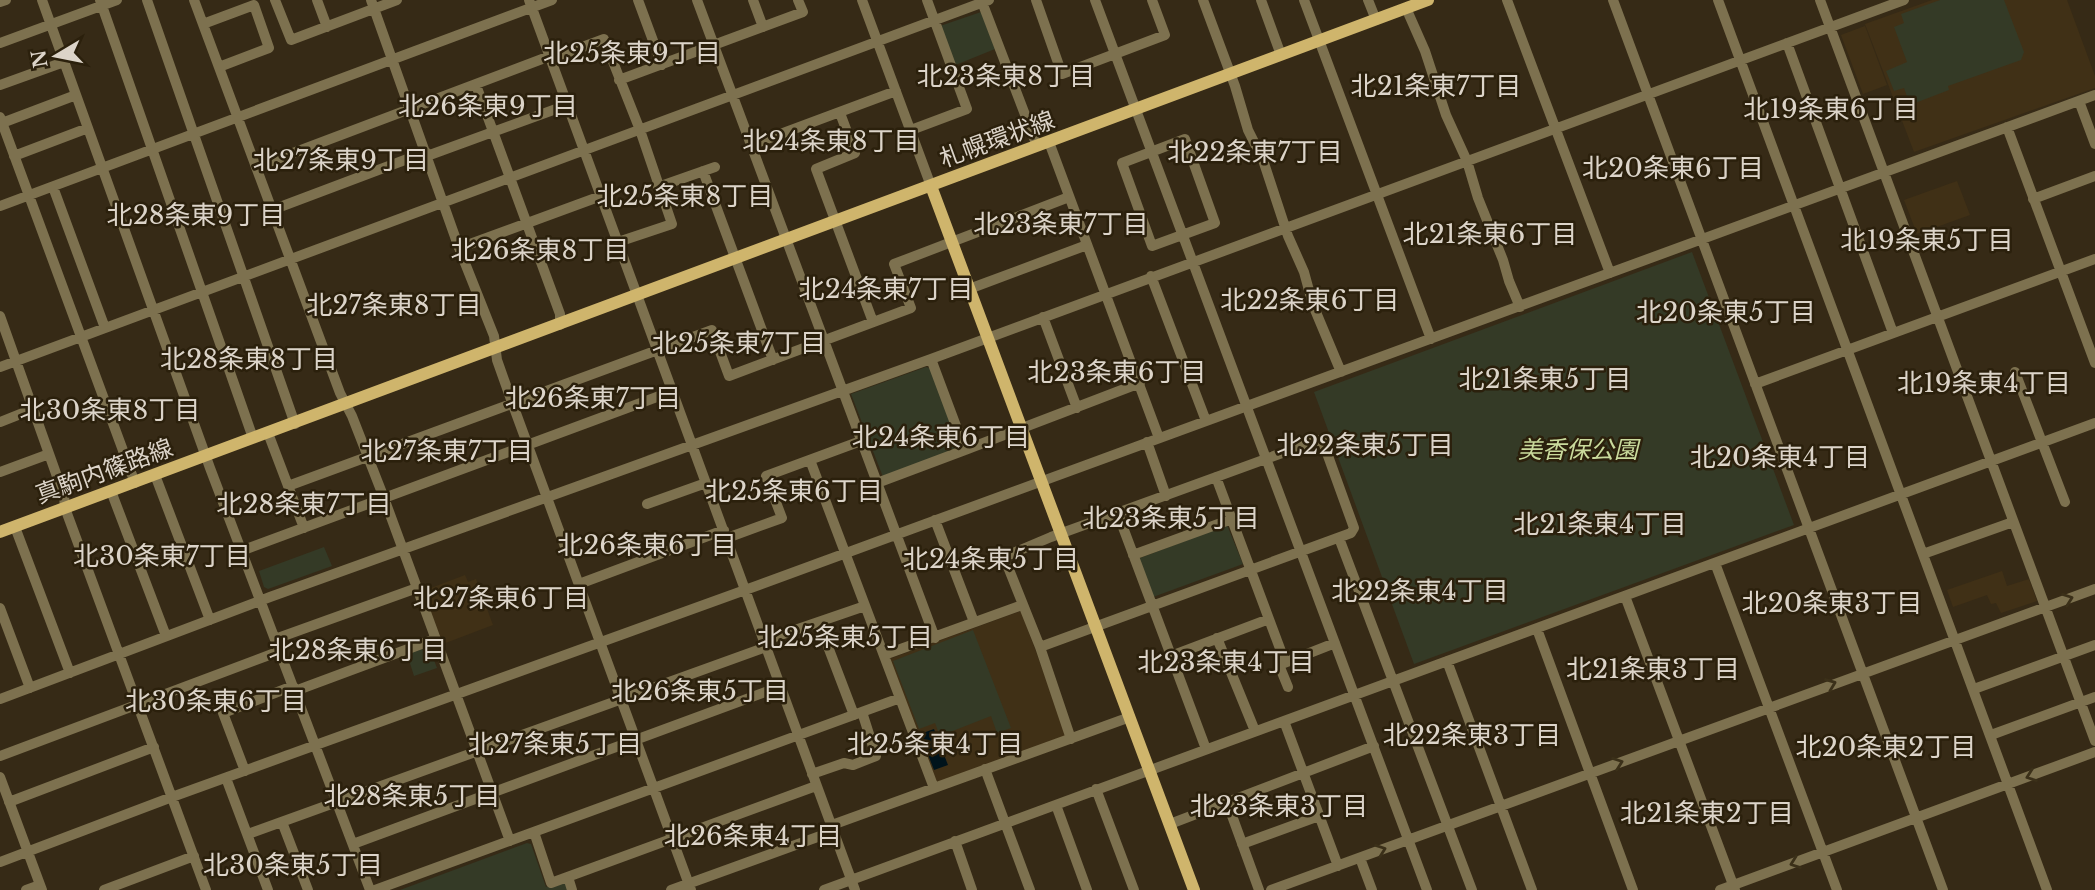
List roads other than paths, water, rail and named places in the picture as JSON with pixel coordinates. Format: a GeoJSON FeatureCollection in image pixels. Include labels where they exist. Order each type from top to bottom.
{"type":"FeatureCollection","features":[{"type":"Feature","properties":{"kind":"main road","name":"札幌環状線"},"geometry":{"type":"LineString","coordinates":[[1194,890],[931,186],[1428,0]]}},
{"type":"Feature","properties":{"kind":"main road","name":"真駒内篠路線"},"geometry":{"type":"LineString","coordinates":[[0,532],[931,186]]}},
{"type":"Feature","properties":{"kind":"street"},"geometry":{"type":"LineString","coordinates":[[0,2],[6,0]]}},
{"type":"Feature","properties":{"kind":"street"},"geometry":{"type":"LineString","coordinates":[[43,0],[241,551],[372,890],[900,698]]}},
{"type":"Feature","properties":{"kind":"street"},"geometry":{"type":"LineString","coordinates":[[0,43],[101,3],[117,0]]}},
{"type":"Feature","properties":{"kind":"street"},"geometry":{"type":"LineString","coordinates":[[147,0],[295,424]]}},
{"type":"Feature","properties":{"kind":"street"},"geometry":{"type":"LineString","coordinates":[[194,0],[345,405],[352,416],[384,498],[510,841]]}},
{"type":"Feature","properties":{"kind":"street"},"geometry":{"type":"LineString","coordinates":[[275,0],[290,40],[372,4],[397,0]]}},
{"type":"Feature","properties":{"kind":"street"},"geometry":{"type":"LineString","coordinates":[[317,0],[327,26]]}},
{"type":"Feature","properties":{"kind":"street"},"geometry":{"type":"LineString","coordinates":[[0,206],[392,59],[530,4],[552,0]]}},
{"type":"Feature","properties":{"kind":"street"},"geometry":{"type":"LineString","coordinates":[[639,0],[662,65]]}},
{"type":"Feature","properties":{"kind":"street"},"geometry":{"type":"LineString","coordinates":[[697,0],[935,638]]}},
{"type":"Feature","properties":{"kind":"street"},"geometry":{"type":"LineString","coordinates":[[753,0],[763,27]]}},
{"type":"Feature","properties":{"kind":"street"},"geometry":{"type":"LineString","coordinates":[[619,80],[803,12],[798,0]]}},
{"type":"Feature","properties":{"kind":"street"},"geometry":{"type":"LineString","coordinates":[[862,0],[931,186]]}},
{"type":"Feature","properties":{"kind":"street"},"geometry":{"type":"LineString","coordinates":[[911,130],[967,109],[927,0]]}},
{"type":"Feature","properties":{"kind":"street"},"geometry":{"type":"LineString","coordinates":[[1036,0],[1062,74],[1165,35],[1152,0]]}},
{"type":"Feature","properties":{"kind":"street"},"geometry":{"type":"LineString","coordinates":[[1095,0],[1427,890]]}},
{"type":"Feature","properties":{"kind":"street"},"geometry":{"type":"LineString","coordinates":[[1203,0],[1248,130],[1272,185],[1284,227],[1304,272],[1313,305],[1340,372]]}},
{"type":"Feature","properties":{"kind":"street"},"geometry":{"type":"LineString","coordinates":[[1261,0],[1281,55]]}},
{"type":"Feature","properties":{"kind":"street"},"geometry":{"type":"LineString","coordinates":[[1304,0],[1431,339]]}},
{"type":"Feature","properties":{"kind":"street"},"geometry":{"type":"LineString","coordinates":[[1368,0],[1376,19]]}},
{"type":"Feature","properties":{"kind":"street"},"geometry":{"type":"LineString","coordinates":[[1507,0],[1610,273]]}},
{"type":"Feature","properties":{"kind":"street"},"geometry":{"type":"LineString","coordinates":[[1613,0],[1943,890]]}},
{"type":"Feature","properties":{"kind":"street"},"geometry":{"type":"LineString","coordinates":[[1718,0],[2048,890]]}},
{"type":"Feature","properties":{"kind":"street"},"geometry":{"type":"LineString","coordinates":[[1820,0],[2095,741]]}},
{"type":"Feature","properties":{"kind":"street"},"geometry":{"type":"LineString","coordinates":[[0,367],[985,1],[1043,144],[1069,197],[1159,438]]}},
{"type":"Feature","properties":{"kind":"street"},"geometry":{"type":"LineString","coordinates":[[0,699],[261,601],[1831,28],[1897,1]]}},
{"type":"Feature","properties":{"kind":"street"},"geometry":{"type":"LineString","coordinates":[[101,3],[253,438]]}},
{"type":"Feature","properties":{"kind":"street"},"geometry":{"type":"LineString","coordinates":[[372,4],[494,336],[495,348],[513,405],[690,887]]}},
{"type":"Feature","properties":{"kind":"street"},"geometry":{"type":"LineString","coordinates":[[530,4],[854,885]]}},
{"type":"Feature","properties":{"kind":"street"},"geometry":{"type":"LineString","coordinates":[[203,24],[254,5],[269,48],[219,67]]}},
{"type":"Feature","properties":{"kind":"street"},"geometry":{"type":"LineString","coordinates":[[1406,8],[1425,51],[1446,115],[1467,161],[1508,281],[1520,307]]}},
{"type":"Feature","properties":{"kind":"street"},"geometry":{"type":"LineString","coordinates":[[256,167],[604,39],[640,130],[672,224],[618,242]]}},
{"type":"Feature","properties":{"kind":"street"},"geometry":{"type":"LineString","coordinates":[[1787,43],[1893,333]]}},
{"type":"Feature","properties":{"kind":"street"},"geometry":{"type":"LineString","coordinates":[[0,85],[64,62]]}},
{"type":"Feature","properties":{"kind":"street"},"geometry":{"type":"LineString","coordinates":[[476,85],[560,314],[560,325]]}},
{"type":"Feature","properties":{"kind":"street"},"geometry":{"type":"LineString","coordinates":[[751,145],[896,90]]}},
{"type":"Feature","properties":{"kind":"street"},"geometry":{"type":"LineString","coordinates":[[0,862],[2095,95]]}},
{"type":"Feature","properties":{"kind":"street"},"geometry":{"type":"LineString","coordinates":[[76,96],[1,120],[135,483]]}},
{"type":"Feature","properties":{"kind":"street"},"geometry":{"type":"LineString","coordinates":[[2079,101],[2095,144]]}},
{"type":"Feature","properties":{"kind":"street"},"geometry":{"type":"LineString","coordinates":[[272,210],[567,105]]}},
{"type":"Feature","properties":{"kind":"street"},"geometry":{"type":"LineString","coordinates":[[840,113],[855,153],[816,169],[873,322]]}},
{"type":"Feature","properties":{"kind":"street"},"geometry":{"type":"LineString","coordinates":[[2007,127],[2095,363]]}},
{"type":"Feature","properties":{"kind":"street"},"geometry":{"type":"LineString","coordinates":[[14,156],[88,128]]}},
{"type":"Feature","properties":{"kind":"street"},"geometry":{"type":"LineString","coordinates":[[1185,139],[1215,223],[1152,246],[1122,163],[1151,152],[1185,139]]}},
{"type":"Feature","properties":{"kind":"street"},"geometry":{"type":"LineString","coordinates":[[658,187],[715,167]]}},
{"type":"Feature","properties":{"kind":"street"},"geometry":{"type":"LineString","coordinates":[[703,171],[773,360]]}},
{"type":"Feature","properties":{"kind":"street"},"geometry":{"type":"LineString","coordinates":[[2033,200],[2095,176]]}},
{"type":"Feature","properties":{"kind":"street"},"geometry":{"type":"LineString","coordinates":[[53,187],[105,328]]}},
{"type":"Feature","properties":{"kind":"street"},"geometry":{"type":"LineString","coordinates":[[460,248],[601,196]]}},
{"type":"Feature","properties":{"kind":"street"},"geometry":{"type":"LineString","coordinates":[[288,486],[712,330],[729,376],[773,360],[911,308],[894,264],[1069,197]]}},
{"type":"Feature","properties":{"kind":"street"},"geometry":{"type":"LineString","coordinates":[[969,289],[1087,244]]}},
{"type":"Feature","properties":{"kind":"street"},"geometry":{"type":"LineString","coordinates":[[1755,384],[2095,259]]}},
{"type":"Feature","properties":{"kind":"street"},"geometry":{"type":"LineString","coordinates":[[1152,276],[1206,421]]}},
{"type":"Feature","properties":{"kind":"street"},"geometry":{"type":"LineString","coordinates":[[0,316],[64,496],[65,508],[206,890]]}},
{"type":"Feature","properties":{"kind":"street"},"geometry":{"type":"LineString","coordinates":[[1043,317],[1077,408]]}},
{"type":"Feature","properties":{"kind":"street"},"geometry":{"type":"LineString","coordinates":[[930,359],[965,450]]}},
{"type":"Feature","properties":{"kind":"street"},"geometry":{"type":"LineString","coordinates":[[2015,372],[2065,502]]}},
{"type":"Feature","properties":{"kind":"street"},"geometry":{"type":"LineString","coordinates":[[877,482],[1140,383]]}},
{"type":"Feature","properties":{"kind":"street"},"geometry":{"type":"LineString","coordinates":[[241,551],[673,391]]}},
{"type":"Feature","properties":{"kind":"street"},"geometry":{"type":"LineString","coordinates":[[0,422],[33,409]]}},
{"type":"Feature","properties":{"kind":"street"},"geometry":{"type":"LineString","coordinates":[[824,890],[854,885],[955,841],[2095,423]]}},
{"type":"Feature","properties":{"kind":"street"},"geometry":{"type":"LineString","coordinates":[[268,433],[304,528]]}},
{"type":"Feature","properties":{"kind":"street"},"geometry":{"type":"LineString","coordinates":[[1040,647],[1352,533],[1354,528],[1323,442],[1318,440],[1004,557],[1040,647],[1071,739]]}},
{"type":"Feature","properties":{"kind":"street"},"geometry":{"type":"LineString","coordinates":[[579,584],[725,534],[782,518],[766,476],[861,441]]}},
{"type":"Feature","properties":{"kind":"street"},"geometry":{"type":"LineString","coordinates":[[1147,442],[1166,496]]}},
{"type":"Feature","properties":{"kind":"street"},"geometry":{"type":"LineString","coordinates":[[0,472],[49,454]]}},
{"type":"Feature","properties":{"kind":"street"},"geometry":{"type":"LineString","coordinates":[[810,460],[934,788]]}},
{"type":"Feature","properties":{"kind":"street"},"geometry":{"type":"LineString","coordinates":[[155,475],[210,620]]}},
{"type":"Feature","properties":{"kind":"street"},"geometry":{"type":"LineString","coordinates":[[1216,477],[1286,662]]}},
{"type":"Feature","properties":{"kind":"street"},"geometry":{"type":"LineString","coordinates":[[648,504],[706,483]]}},
{"type":"Feature","properties":{"kind":"street"},"geometry":{"type":"LineString","coordinates":[[111,491],[166,636]]}},
{"type":"Feature","properties":{"kind":"street"},"geometry":{"type":"LineString","coordinates":[[1118,514],[1206,749]]}},
{"type":"Feature","properties":{"kind":"street"},"geometry":{"type":"LineString","coordinates":[[1133,555],[1231,519]]}},
{"type":"Feature","properties":{"kind":"street"},"geometry":{"type":"LineString","coordinates":[[935,520],[974,622]]}},
{"type":"Feature","properties":{"kind":"street"},"geometry":{"type":"LineString","coordinates":[[1923,554],[2013,522]]}},
{"type":"Feature","properties":{"kind":"street"},"geometry":{"type":"LineString","coordinates":[[15,527],[70,673]]}},
{"type":"Feature","properties":{"kind":"street"},"geometry":{"type":"LineString","coordinates":[[1339,538],[1472,890]]}},
{"type":"Feature","properties":{"kind":"street"},"geometry":{"type":"LineString","coordinates":[[1715,563],[1837,890]]}},
{"type":"Feature","properties":{"kind":"street"},"geometry":{"type":"LineString","coordinates":[[275,639],[417,588]]}},
{"type":"Feature","properties":{"kind":"street"},"geometry":{"type":"LineString","coordinates":[[1271,890],[2095,589]]}},
{"type":"Feature","properties":{"kind":"street"},"geometry":{"type":"LineString","coordinates":[[1625,596],[1735,888]]}},
{"type":"Feature","properties":{"kind":"street"},"geometry":{"type":"LineString","coordinates":[[884,655],[1022,605]]}},
{"type":"Feature","properties":{"kind":"street"},"geometry":{"type":"LineString","coordinates":[[248,834],[865,606]]}},
{"type":"Feature","properties":{"kind":"street"},"geometry":{"type":"LineString","coordinates":[[0,608],[30,688]]}},
{"type":"Feature","properties":{"kind":"street"},"geometry":{"type":"LineString","coordinates":[[1171,656],[1269,619]]}},
{"type":"Feature","properties":{"kind":"street"},"geometry":{"type":"LineString","coordinates":[[812,774],[844,763],[853,765],[876,755],[819,623]]}},
{"type":"Feature","properties":{"kind":"street"},"geometry":{"type":"LineString","coordinates":[[1536,629],[1633,890]]}},
{"type":"Feature","properties":{"kind":"street"},"geometry":{"type":"LineString","coordinates":[[1217,638],[1255,731]]}},
{"type":"Feature","properties":{"kind":"street"},"geometry":{"type":"LineString","coordinates":[[245,771],[222,713],[435,639]]}},
{"type":"Feature","properties":{"kind":"street"},"geometry":{"type":"LineString","coordinates":[[1288,687],[1279,665],[1335,643]]}},
{"type":"Feature","properties":{"kind":"street"},"geometry":{"type":"LineString","coordinates":[[1974,689],[2095,645]]}},
{"type":"Feature","properties":{"kind":"street"},"geometry":{"type":"LineString","coordinates":[[0,756],[279,651]]}},
{"type":"Feature","properties":{"kind":"street"},"geometry":{"type":"LineString","coordinates":[[1447,661],[1532,890]]}},
{"type":"Feature","properties":{"kind":"street"},"geometry":{"type":"LineString","coordinates":[[353,844],[779,687]]}},
{"type":"Feature","properties":{"kind":"street"},"geometry":{"type":"LineString","coordinates":[[1991,735],[2095,697]]}},
{"type":"Feature","properties":{"kind":"street"},"geometry":{"type":"LineString","coordinates":[[671,890],[690,887],[934,788],[1130,717]]}},
{"type":"Feature","properties":{"kind":"street"},"geometry":{"type":"LineString","coordinates":[[1284,721],[1338,866]]}},
{"type":"Feature","properties":{"kind":"street"},"geometry":{"type":"LineString","coordinates":[[1170,824],[1374,746]]}},
{"type":"Feature","properties":{"kind":"street"},"geometry":{"type":"LineString","coordinates":[[5,800],[154,747]]}},
{"type":"Feature","properties":{"kind":"street"},"geometry":{"type":"LineString","coordinates":[[1720,890],[1735,888],[1823,852],[2095,752]]}},
{"type":"Feature","properties":{"kind":"street"},"geometry":{"type":"LineString","coordinates":[[985,769],[1030,890]]}},
{"type":"Feature","properties":{"kind":"street"},"geometry":{"type":"LineString","coordinates":[[0,777],[5,800],[41,887],[26,890]]}},
{"type":"Feature","properties":{"kind":"street"},"geometry":{"type":"LineString","coordinates":[[226,778],[268,890]]}},
{"type":"Feature","properties":{"kind":"street"},"geometry":{"type":"LineString","coordinates":[[534,832],[551,883],[816,786]]}},
{"type":"Feature","properties":{"kind":"street"},"geometry":{"type":"LineString","coordinates":[[1096,789],[1134,890]]}},
{"type":"Feature","properties":{"kind":"street"},"geometry":{"type":"LineString","coordinates":[[1227,802],[1259,890]]}},
{"type":"Feature","properties":{"kind":"street"},"geometry":{"type":"LineString","coordinates":[[1056,805],[1087,890]]}},
{"type":"Feature","properties":{"kind":"street"},"geometry":{"type":"LineString","coordinates":[[1242,844],[1320,816]]}},
{"type":"Feature","properties":{"kind":"street"},"geometry":{"type":"LineString","coordinates":[[282,822],[307,890]]}},
{"type":"Feature","properties":{"kind":"street"},"geometry":{"type":"LineString","coordinates":[[955,841],[972,890]]}},
{"type":"Feature","properties":{"kind":"street"},"geometry":{"type":"LineString","coordinates":[[104,890],[194,856]]}},
{"type":"Feature","properties":{"kind":"street"},"geometry":{"type":"LineString","coordinates":[[1360,858],[1372,890]]}},
{"type":"Feature","properties":{"kind":"street"},"geometry":{"type":"LineString","coordinates":[[568,877],[572,890]]}},
{"type":"Feature","properties":{"kind":"water"},"geometry":{"type":"Polygon","coordinates":[[[934,729],[948,765],[934,770],[920,734],[934,729]]]}},
{"type":"Feature","properties":{"kind":"district","name":"北25条東9丁目"},"geometry":{"type":"Point","coordinates":[632,53]}},
{"type":"Feature","properties":{"kind":"district","name":"北23条東8丁目"},"geometry":{"type":"Point","coordinates":[1006,76]}},
{"type":"Feature","properties":{"kind":"district","name":"北21条東7丁目"},"geometry":{"type":"Point","coordinates":[1436,86]}},
{"type":"Feature","properties":{"kind":"district","name":"北26条東9丁目"},"geometry":{"type":"Point","coordinates":[488,106]}},
{"type":"Feature","properties":{"kind":"district","name":"北19条東6丁目"},"geometry":{"type":"Point","coordinates":[1831,109]}},
{"type":"Feature","properties":{"kind":"district","name":"北24条東8丁目"},"geometry":{"type":"Point","coordinates":[831,141]}},
{"type":"Feature","properties":{"kind":"district","name":"北22条東7丁目"},"geometry":{"type":"Point","coordinates":[1255,152]}},
{"type":"Feature","properties":{"kind":"district","name":"北27条東9丁目"},"geometry":{"type":"Point","coordinates":[341,160]}},
{"type":"Feature","properties":{"kind":"district","name":"北20条東6丁目"},"geometry":{"type":"Point","coordinates":[1673,168]}},
{"type":"Feature","properties":{"kind":"district","name":"北25条東8丁目"},"geometry":{"type":"Point","coordinates":[685,196]}},
{"type":"Feature","properties":{"kind":"district","name":"北28条東9丁目"},"geometry":{"type":"Point","coordinates":[196,215]}},
{"type":"Feature","properties":{"kind":"district","name":"北23条東7丁目"},"geometry":{"type":"Point","coordinates":[1061,224]}},
{"type":"Feature","properties":{"kind":"district","name":"北21条東6丁目"},"geometry":{"type":"Point","coordinates":[1490,234]}},
{"type":"Feature","properties":{"kind":"district","name":"北19条東5丁目"},"geometry":{"type":"Point","coordinates":[1927,240]}},
{"type":"Feature","properties":{"kind":"district","name":"北26条東8丁目"},"geometry":{"type":"Point","coordinates":[540,250]}},
{"type":"Feature","properties":{"kind":"district","name":"北24条東7丁目"},"geometry":{"type":"Point","coordinates":[886,289]}},
{"type":"Feature","properties":{"kind":"district","name":"北22条東6丁目"},"geometry":{"type":"Point","coordinates":[1310,300]}},
{"type":"Feature","properties":{"kind":"district","name":"北27条東8丁目"},"geometry":{"type":"Point","coordinates":[394,305]}},
{"type":"Feature","properties":{"kind":"district","name":"北20条東5丁目"},"geometry":{"type":"Point","coordinates":[1726,312]}},
{"type":"Feature","properties":{"kind":"district","name":"北25条東7丁目"},"geometry":{"type":"Point","coordinates":[739,343]}},
{"type":"Feature","properties":{"kind":"district","name":"北28条東8丁目"},"geometry":{"type":"Point","coordinates":[249,359]}},
{"type":"Feature","properties":{"kind":"district","name":"北23条東6丁目"},"geometry":{"type":"Point","coordinates":[1117,372]}},
{"type":"Feature","properties":{"kind":"district","name":"北21条東5丁目"},"geometry":{"type":"Point","coordinates":[1545,379]}},
{"type":"Feature","properties":{"kind":"district","name":"北19条東4丁目"},"geometry":{"type":"Point","coordinates":[1984,383]}},
{"type":"Feature","properties":{"kind":"district","name":"北26条東7丁目"},"geometry":{"type":"Point","coordinates":[593,398]}},
{"type":"Feature","properties":{"kind":"district","name":"北30条東8丁目"},"geometry":{"type":"Point","coordinates":[110,410]}},
{"type":"Feature","properties":{"kind":"district","name":"北24条東6丁目"},"geometry":{"type":"Point","coordinates":[941,437]}},
{"type":"Feature","properties":{"kind":"district","name":"北22条東5丁目"},"geometry":{"type":"Point","coordinates":[1365,445]}},
{"type":"Feature","properties":{"kind":"district","name":"北27条東7丁目"},"geometry":{"type":"Point","coordinates":[447,451]}},
{"type":"Feature","properties":{"kind":"district","name":"北20条東4丁目"},"geometry":{"type":"Point","coordinates":[1780,457]}},
{"type":"Feature","properties":{"kind":"district","name":"北25条東6丁目"},"geometry":{"type":"Point","coordinates":[794,491]}},
{"type":"Feature","properties":{"kind":"district","name":"北28条東7丁目"},"geometry":{"type":"Point","coordinates":[304,504]}},
{"type":"Feature","properties":{"kind":"district","name":"北23条東5丁目"},"geometry":{"type":"Point","coordinates":[1171,518]}},
{"type":"Feature","properties":{"kind":"district","name":"北21条東4丁目"},"geometry":{"type":"Point","coordinates":[1600,524]}},
{"type":"Feature","properties":{"kind":"district","name":"北26条東6丁目"},"geometry":{"type":"Point","coordinates":[647,545]}},
{"type":"Feature","properties":{"kind":"district","name":"北30条東7丁目"},"geometry":{"type":"Point","coordinates":[162,556]}},
{"type":"Feature","properties":{"kind":"district","name":"北24条東5丁目"},"geometry":{"type":"Point","coordinates":[991,559]}},
{"type":"Feature","properties":{"kind":"district","name":"北22条東4丁目"},"geometry":{"type":"Point","coordinates":[1420,591]}},
{"type":"Feature","properties":{"kind":"district","name":"北27条東6丁目"},"geometry":{"type":"Point","coordinates":[501,598]}},
{"type":"Feature","properties":{"kind":"district","name":"北20条東3丁目"},"geometry":{"type":"Point","coordinates":[1832,603]}},
{"type":"Feature","properties":{"kind":"district","name":"北25条東5丁目"},"geometry":{"type":"Point","coordinates":[845,637]}},
{"type":"Feature","properties":{"kind":"district","name":"北28条東6丁目"},"geometry":{"type":"Point","coordinates":[358,650]}},
{"type":"Feature","properties":{"kind":"district","name":"北23条東4丁目"},"geometry":{"type":"Point","coordinates":[1226,662]}},
{"type":"Feature","properties":{"kind":"district","name":"北21条東3丁目"},"geometry":{"type":"Point","coordinates":[1653,669]}},
{"type":"Feature","properties":{"kind":"district","name":"北26条東5丁目"},"geometry":{"type":"Point","coordinates":[700,691]}},
{"type":"Feature","properties":{"kind":"district","name":"北30条東6丁目"},"geometry":{"type":"Point","coordinates":[216,701]}},
{"type":"Feature","properties":{"kind":"district","name":"北22条東3丁目"},"geometry":{"type":"Point","coordinates":[1472,735]}},
{"type":"Feature","properties":{"kind":"district","name":"北27条東5丁目"},"geometry":{"type":"Point","coordinates":[555,744]}},
{"type":"Feature","properties":{"kind":"district","name":"北25条東4丁目"},"geometry":{"type":"Point","coordinates":[935,744]}},
{"type":"Feature","properties":{"kind":"district","name":"北20条東2丁目"},"geometry":{"type":"Point","coordinates":[1886,747]}},
{"type":"Feature","properties":{"kind":"district","name":"北28条東5丁目"},"geometry":{"type":"Point","coordinates":[412,796]}},
{"type":"Feature","properties":{"kind":"district","name":"北23条東3丁目"},"geometry":{"type":"Point","coordinates":[1279,806]}},
{"type":"Feature","properties":{"kind":"district","name":"北21条東2丁目"},"geometry":{"type":"Point","coordinates":[1707,813]}},
{"type":"Feature","properties":{"kind":"district","name":"北26条東4丁目"},"geometry":{"type":"Point","coordinates":[753,836]}},
{"type":"Feature","properties":{"kind":"district","name":"北30条東5丁目"},"geometry":{"type":"Point","coordinates":[293,865]}},
{"type":"Feature","properties":{"kind":"park label","name":"美香保公園"},"geometry":{"type":"Point","coordinates":[1578,449]}}]}
